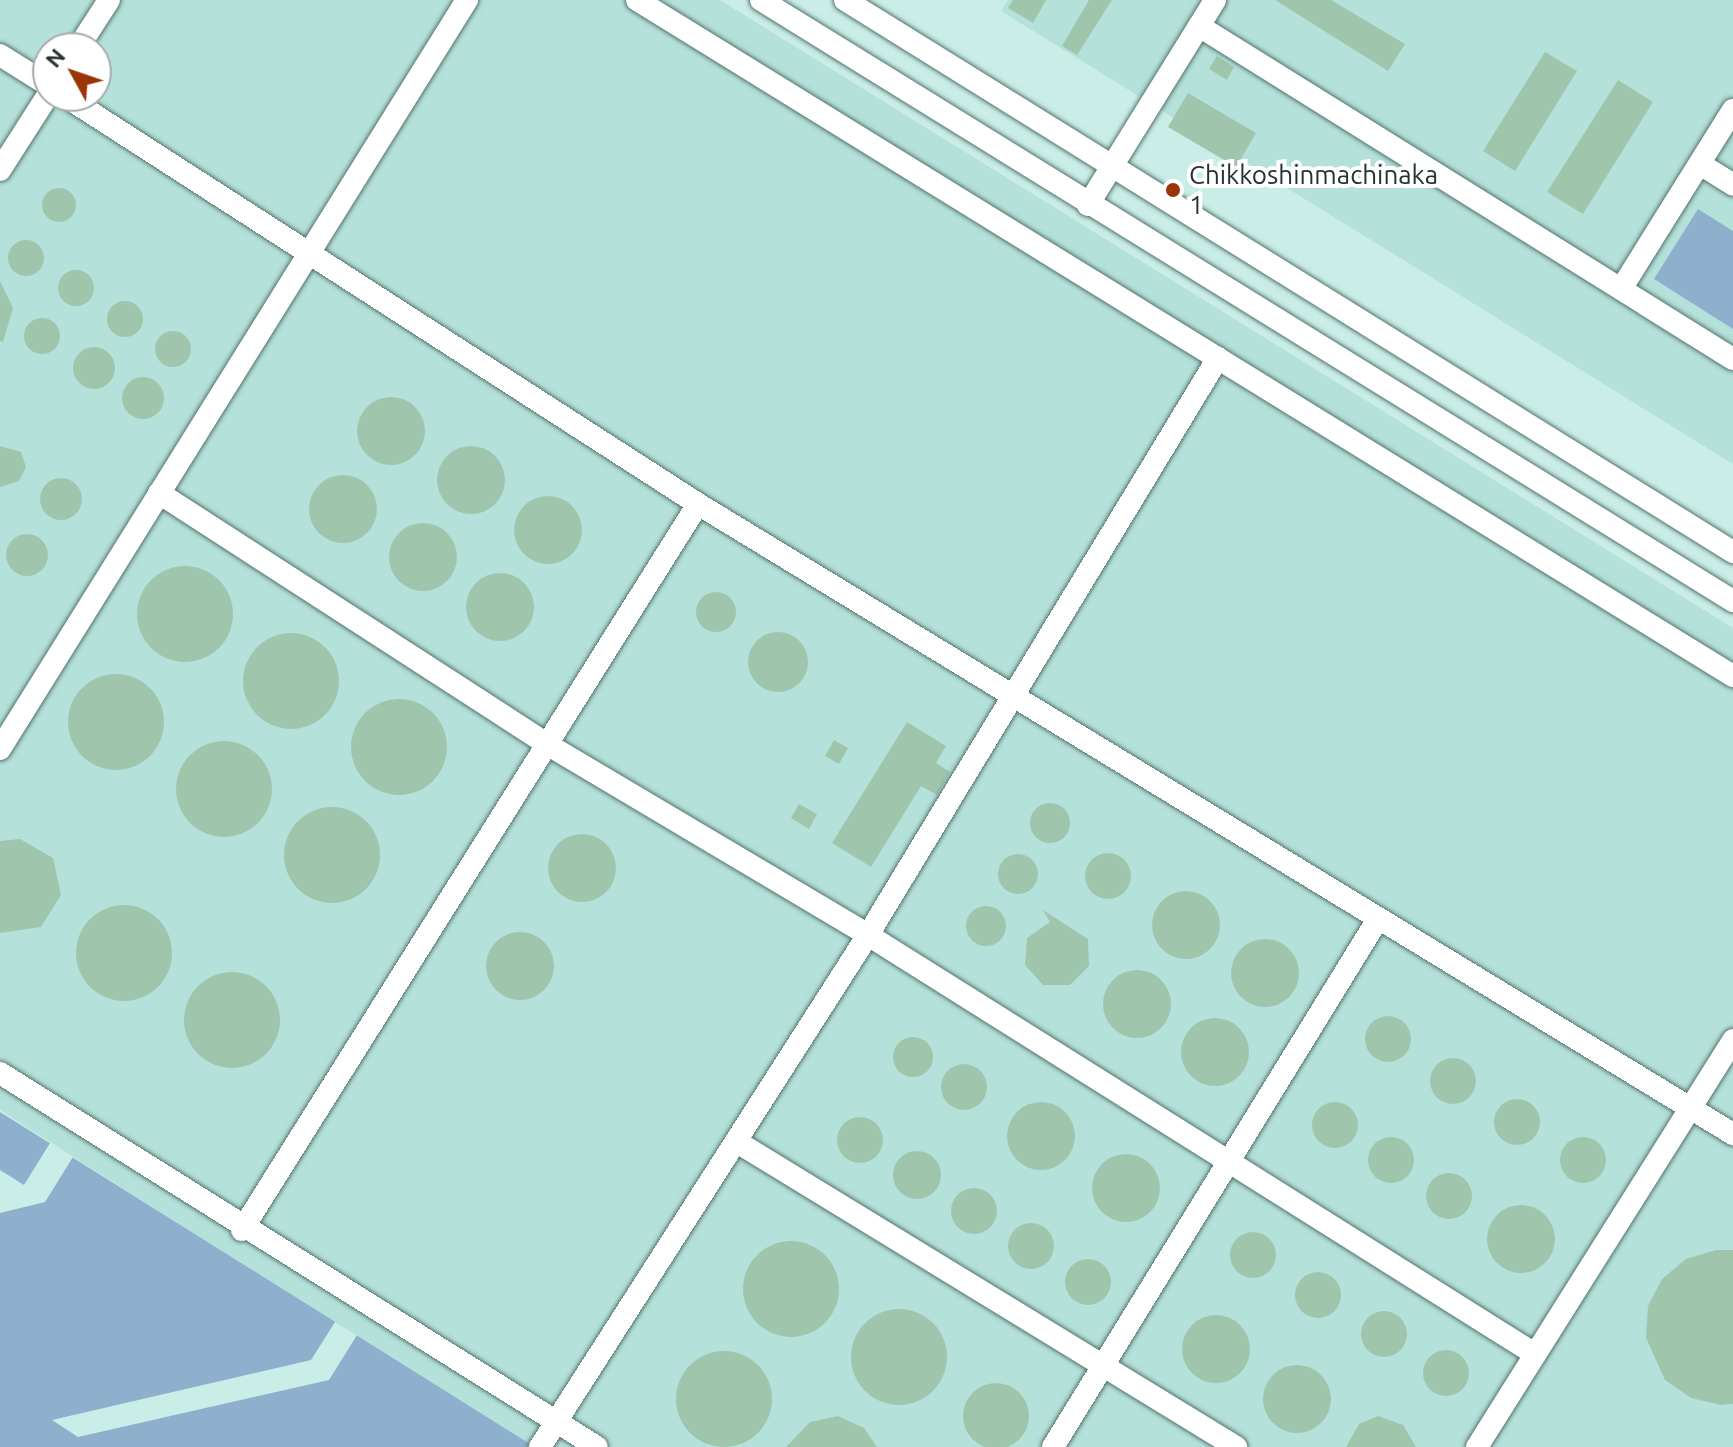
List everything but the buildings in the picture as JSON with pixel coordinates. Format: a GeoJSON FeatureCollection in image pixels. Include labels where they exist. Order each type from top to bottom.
{"type":"FeatureCollection","features":[{"type":"Feature","properties":{"kind":"street"},"geometry":{"type":"LineString","coordinates":[[88,32],[109,0]]}},
{"type":"Feature","properties":{"kind":"street"},"geometry":{"type":"LineString","coordinates":[[0,749],[467,0]]}},
{"type":"Feature","properties":{"kind":"street"},"geometry":{"type":"LineString","coordinates":[[637,0],[1733,676]]}},
{"type":"Feature","properties":{"kind":"street"},"geometry":{"type":"LineString","coordinates":[[761,0],[1733,601]]}},
{"type":"Feature","properties":{"kind":"street"},"geometry":{"type":"LineString","coordinates":[[845,0],[1733,552]]}},
{"type":"Feature","properties":{"kind":"street"},"geometry":{"type":"LineString","coordinates":[[1088,205],[1215,0]]}},
{"type":"Feature","properties":{"kind":"street"},"geometry":{"type":"LineString","coordinates":[[1199,26],[1733,359]]}},
{"type":"Feature","properties":{"kind":"street"},"geometry":{"type":"LineString","coordinates":[[0,55],[32,75]]}},
{"type":"Feature","properties":{"kind":"street"},"geometry":{"type":"LineString","coordinates":[[1621,289],[1733,110]]}},
{"type":"Feature","properties":{"kind":"street"},"geometry":{"type":"LineString","coordinates":[[0,170],[37,112]]}},
{"type":"Feature","properties":{"kind":"street"},"geometry":{"type":"LineString","coordinates":[[89,112],[698,504],[1012,692],[1733,1134]]}},
{"type":"Feature","properties":{"kind":"street"},"geometry":{"type":"LineString","coordinates":[[1700,164],[1733,185]]}},
{"type":"Feature","properties":{"kind":"street"},"geometry":{"type":"LineString","coordinates":[[540,1447],[868,935],[1012,692],[1218,358]]}},
{"type":"Feature","properties":{"kind":"street"},"geometry":{"type":"LineString","coordinates":[[159,493],[550,746],[868,935],[1226,1165],[1535,1354]]}},
{"type":"Feature","properties":{"kind":"street"},"geometry":{"type":"LineString","coordinates":[[242,1230],[550,746],[698,504]]}},
{"type":"Feature","properties":{"kind":"street"},"geometry":{"type":"LineString","coordinates":[[1053,1447],[1378,919]]}},
{"type":"Feature","properties":{"kind":"street"},"geometry":{"type":"LineString","coordinates":[[1477,1447],[1733,1040]]}},
{"type":"Feature","properties":{"kind":"street"},"geometry":{"type":"LineString","coordinates":[[0,1073],[242,1230],[554,1424],[597,1447]]}},
{"type":"Feature","properties":{"kind":"street"},"geometry":{"type":"LineString","coordinates":[[737,1142],[1236,1447]]}},
{"type":"Feature","properties":{"kind":"shaded area"},"geometry":{"type":"Polygon","coordinates":[[[0,0],[720,0],[1733,628],[1733,1447],[529,1447],[0,1110],[0,0]]]}},
{"type":"Feature","properties":{"kind":"shaded area"},"geometry":{"type":"Polygon","coordinates":[[[1008,0],[1733,0],[1733,464],[1001,11],[1008,0]]]}},
{"type":"Feature","properties":{"kind":"shaded area"},"geometry":{"type":"Polygon","coordinates":[[[1698,209],[1733,231],[1733,329],[1654,279],[1698,209]]]}},
{"type":"Feature","properties":{"kind":"shaded area"},"geometry":{"type":"Polygon","coordinates":[[[0,1112],[530,1444],[528,1447],[0,1447],[0,1112]]]}},
{"type":"Feature","properties":{"kind":"pier"},"geometry":{"type":"Polygon","coordinates":[[[50,1143],[73,1157],[45,1202],[0,1213],[0,1170],[24,1185],[50,1143]]]}},
{"type":"Feature","properties":{"kind":"pier"},"geometry":{"type":"Polygon","coordinates":[[[335,1322],[357,1335],[329,1380],[78,1437],[52,1420],[311,1360],[335,1322]]]}},
{"type":"Feature","properties":{"kind":"place","name":"Chikkoshinmachinaka 1"},"geometry":{"type":"Point","coordinates":[1173,190]}}]}
